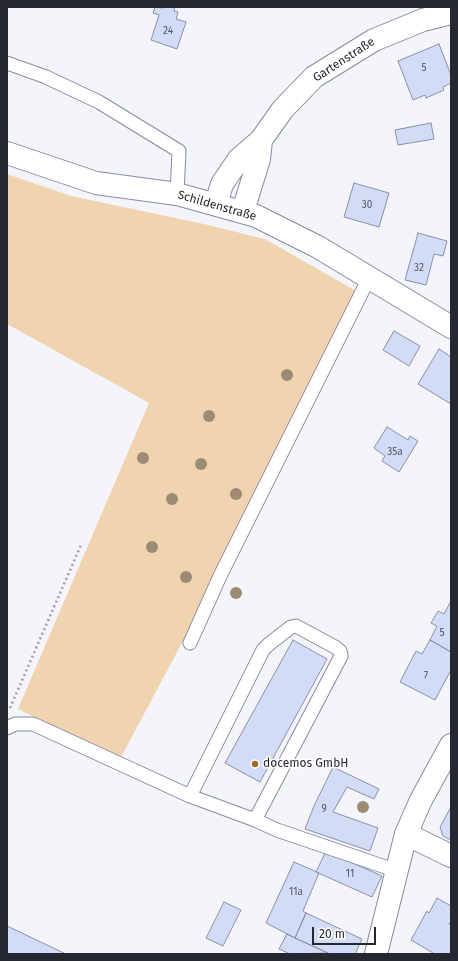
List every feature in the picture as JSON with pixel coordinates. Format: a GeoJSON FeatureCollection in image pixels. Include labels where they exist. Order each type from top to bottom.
{"type":"FeatureCollection","features":[{"type":"Feature","properties":{"kind":"street","name":"Gartenstraße"},"geometry":{"type":"LineString","coordinates":[[216,204],[222,184],[239,159],[261,140],[283,109],[314,77],[374,40],[423,20],[451,13]]}},
{"type":"Feature","properties":{"kind":"street","name":"Gartenstraße"},"geometry":{"type":"LineString","coordinates":[[243,211],[258,159],[261,140]]}},
{"type":"Feature","properties":{"kind":"street","name":"Schildenstraße"},"geometry":{"type":"LineString","coordinates":[[7,153],[96,183],[177,194],[243,211],[256,216],[318,247],[451,327]]}},
{"type":"Feature","properties":{"kind":"street"},"geometry":{"type":"LineString","coordinates":[[376,954],[406,834],[421,800],[451,745]]}},
{"type":"Feature","properties":{"kind":"street"},"geometry":{"type":"LineString","coordinates":[[406,834],[451,856]]}},
{"type":"Feature","properties":{"kind":"lane"},"geometry":{"type":"LineString","coordinates":[[7,63],[46,77],[100,102],[179,151],[177,194]]}},
{"type":"Feature","properties":{"kind":"lane"},"geometry":{"type":"LineString","coordinates":[[190,643],[220,576],[369,278]]}},
{"type":"Feature","properties":{"kind":"lane"},"geometry":{"type":"LineString","coordinates":[[190,796],[263,650],[269,644],[296,626],[335,647],[340,651],[341,656],[255,820]]}},
{"type":"Feature","properties":{"kind":"lane"},"geometry":{"type":"LineString","coordinates":[[7,728],[15,724],[33,724],[190,796],[255,820],[277,830],[397,871]]}},
{"type":"Feature","properties":{"kind":"path"},"geometry":{"type":"LineString","coordinates":[[7,715],[81,545]]}},
{"type":"Feature","properties":{"kind":"shaded area"},"geometry":{"type":"Polygon","coordinates":[[[7,174],[71,196],[204,224],[265,239],[356,291],[256,504],[120,759],[18,709],[149,403],[7,324],[7,174]]]}},
{"type":"Feature","properties":{"kind":"building"},"geometry":{"type":"Polygon","coordinates":[[[155,7],[175,7],[174,11],[178,12],[176,19],[186,22],[177,49],[151,40],[159,15],[153,13],[155,7]]]}},
{"type":"Feature","properties":{"kind":"building"},"geometry":{"type":"Polygon","coordinates":[[[439,44],[451,75],[451,83],[443,87],[444,90],[426,98],[425,95],[413,100],[398,61],[439,44]]]}},
{"type":"Feature","properties":{"kind":"building"},"geometry":{"type":"Polygon","coordinates":[[[431,123],[434,139],[398,145],[395,130],[431,123]]]}},
{"type":"Feature","properties":{"kind":"building"},"geometry":{"type":"Polygon","coordinates":[[[354,183],[389,193],[379,227],[344,217],[354,183]]]}},
{"type":"Feature","properties":{"kind":"building"},"geometry":{"type":"Polygon","coordinates":[[[418,233],[447,241],[443,256],[434,254],[426,285],[405,280],[418,233]]]}},
{"type":"Feature","properties":{"kind":"building"},"geometry":{"type":"Polygon","coordinates":[[[394,331],[420,346],[409,366],[383,350],[394,331]]]}},
{"type":"Feature","properties":{"kind":"building"},"geometry":{"type":"Polygon","coordinates":[[[439,349],[451,357],[451,404],[418,384],[439,349]]]}},
{"type":"Feature","properties":{"kind":"building"},"geometry":{"type":"Polygon","coordinates":[[[387,427],[408,440],[410,436],[418,441],[399,472],[382,461],[385,456],[374,448],[387,427]]]}},
{"type":"Feature","properties":{"kind":"building"},"geometry":{"type":"Polygon","coordinates":[[[451,601],[451,652],[430,640],[437,626],[431,623],[438,611],[444,614],[451,601]]]}},
{"type":"Feature","properties":{"kind":"building"},"geometry":{"type":"Polygon","coordinates":[[[293,640],[327,659],[260,782],[225,763],[293,640]]]}},
{"type":"Feature","properties":{"kind":"building"},"geometry":{"type":"Polygon","coordinates":[[[430,640],[451,652],[451,670],[435,700],[400,682],[416,651],[422,654],[430,640]]]}},
{"type":"Feature","properties":{"kind":"building"},"geometry":{"type":"Polygon","coordinates":[[[333,767],[379,789],[374,799],[347,787],[333,812],[378,828],[370,851],[305,829],[314,806],[333,767]]]}},
{"type":"Feature","properties":{"kind":"building"},"geometry":{"type":"Polygon","coordinates":[[[451,807],[451,840],[443,836],[440,827],[451,807]]]}},
{"type":"Feature","properties":{"kind":"building"},"geometry":{"type":"Polygon","coordinates":[[[326,851],[382,876],[372,897],[316,872],[326,851]]]}},
{"type":"Feature","properties":{"kind":"building"},"geometry":{"type":"Polygon","coordinates":[[[294,862],[319,873],[303,911],[306,913],[295,938],[266,923],[294,862]]]}},
{"type":"Feature","properties":{"kind":"building"},"geometry":{"type":"Polygon","coordinates":[[[437,898],[451,906],[451,921],[449,924],[451,925],[451,954],[432,954],[433,953],[411,940],[427,911],[429,913],[437,898]]]}},
{"type":"Feature","properties":{"kind":"building"},"geometry":{"type":"Polygon","coordinates":[[[224,902],[241,910],[223,946],[206,938],[224,902]]]}},
{"type":"Feature","properties":{"kind":"building"},"geometry":{"type":"Polygon","coordinates":[[[306,913],[362,939],[355,954],[330,954],[295,938],[306,913]]]}},
{"type":"Feature","properties":{"kind":"building"},"geometry":{"type":"Polygon","coordinates":[[[7,926],[66,954],[7,954],[7,926]]]}},
{"type":"Feature","properties":{"kind":"building"},"geometry":{"type":"Polygon","coordinates":[[[287,934],[328,953],[290,954],[279,949],[287,934]]]}},
{"type":"Feature","properties":{"kind":"place","name":"docemos GmbH"},"geometry":{"type":"Point","coordinates":[255,764]}}]}
